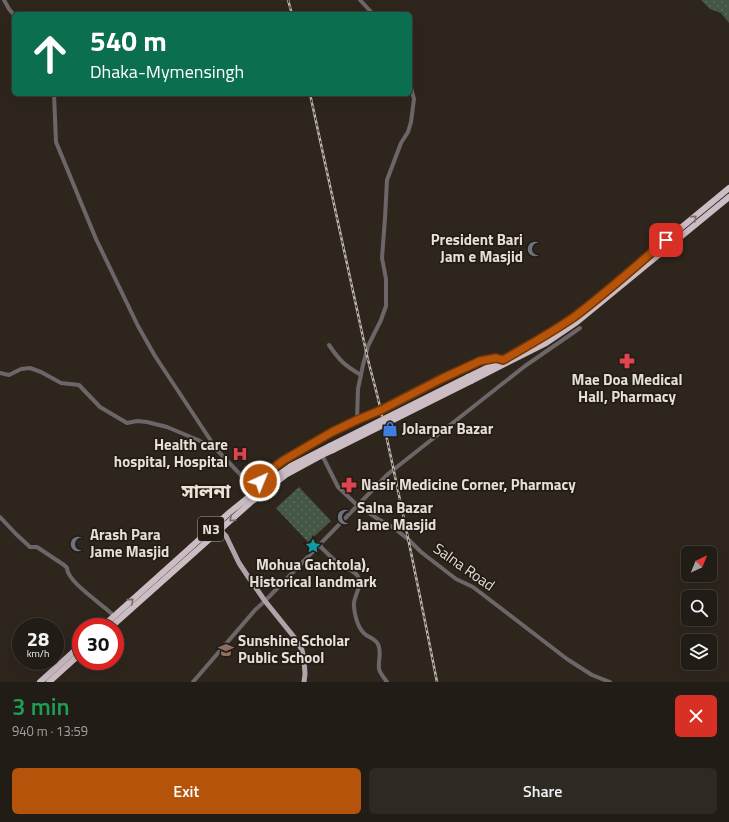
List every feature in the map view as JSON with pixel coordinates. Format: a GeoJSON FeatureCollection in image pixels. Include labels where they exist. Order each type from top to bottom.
{"type":"FeatureCollection","features":[{"type":"Feature","properties":{"kind":"highway","name":"N3"},"geometry":{"type":"LineString","coordinates":[[469,379],[542,338],[578,314],[729,188]]}},
{"type":"Feature","properties":{"kind":"highway","name":"N3"},"geometry":{"type":"LineString","coordinates":[[114,616],[230,512],[291,466],[332,448],[469,379],[546,343],[577,322],[729,197]]}},
{"type":"Feature","properties":{"kind":"highway","name":"N3"},"geometry":{"type":"LineString","coordinates":[[121,618],[250,503],[287,474],[332,448]]}},
{"type":"Feature","properties":{"kind":"highway"},"geometry":{"type":"LineString","coordinates":[[40,682],[72,653]]}},
{"type":"Feature","properties":{"kind":"highway"},"geometry":{"type":"LineString","coordinates":[[49,682],[72,662]]}},
{"type":"Feature","properties":{"kind":"main road"},"geometry":{"type":"LineString","coordinates":[[220,530],[226,536],[239,563],[265,601],[294,637],[302,650],[305,674],[304,682]]}},
{"type":"Feature","properties":{"kind":"street"},"geometry":{"type":"LineString","coordinates":[[4,0],[12,13]]}},
{"type":"Feature","properties":{"kind":"street"},"geometry":{"type":"LineString","coordinates":[[360,0],[371,12]]}},
{"type":"Feature","properties":{"kind":"street"},"geometry":{"type":"LineString","coordinates":[[357,420],[358,389],[368,346],[386,306],[386,279],[382,258],[386,218],[387,180],[401,143],[408,132],[411,122],[414,108],[412,91]]}},
{"type":"Feature","properties":{"kind":"street"},"geometry":{"type":"LineString","coordinates":[[54,96],[56,142],[96,239],[138,326],[155,356],[217,450],[256,491]]}},
{"type":"Feature","properties":{"kind":"street"},"geometry":{"type":"LineString","coordinates":[[193,682],[255,610],[388,474],[525,366],[580,328]]}},
{"type":"Feature","properties":{"kind":"street"},"geometry":{"type":"LineString","coordinates":[[329,345],[342,363],[361,375]]}},
{"type":"Feature","properties":{"kind":"street"},"geometry":{"type":"LineString","coordinates":[[264,486],[260,479],[272,468],[326,436],[475,363],[496,358],[503,360]]}},
{"type":"Feature","properties":{"kind":"street"},"geometry":{"type":"LineString","coordinates":[[0,373],[9,375],[21,369],[30,368],[61,383],[79,385],[100,407],[127,423],[137,421],[147,422],[167,427],[217,450]]}},
{"type":"Feature","properties":{"kind":"street","name":"Salna Road"},"geometry":{"type":"LineString","coordinates":[[322,455],[338,486],[358,505],[394,528],[421,552],[456,579],[473,587],[567,658],[592,675],[610,682]]}},
{"type":"Feature","properties":{"kind":"street"},"geometry":{"type":"LineString","coordinates":[[0,517],[30,547],[37,547],[64,565],[75,583],[114,616]]}},
{"type":"Feature","properties":{"kind":"street"},"geometry":{"type":"LineString","coordinates":[[319,545],[338,563],[353,570],[358,575],[360,584],[354,602],[356,614],[362,631],[374,639],[379,646],[379,668],[387,682]]}},
{"type":"Feature","properties":{"kind":"green space"},"geometry":{"type":"Polygon","coordinates":[[[701,0],[729,0],[729,23],[721,13],[710,9],[701,0]]]}},
{"type":"Feature","properties":{"kind":"green space"},"geometry":{"type":"Polygon","coordinates":[[[299,487],[331,521],[308,542],[276,508],[299,487]]]}},
{"type":"Feature","properties":{"kind":"railway"},"geometry":{"type":"LineString","coordinates":[[288,0],[291,12]]}},
{"type":"Feature","properties":{"kind":"railway"},"geometry":{"type":"LineString","coordinates":[[310,96],[387,441],[437,682]]}},
{"type":"Feature","properties":{"kind":"place","name":"President Bari Jam e Masjid"},"geometry":{"type":"Point","coordinates":[535,249]}},
{"type":"Feature","properties":{"kind":"place","name":"Mae Doa Medical Hall, Pharmacy"},"geometry":{"type":"Point","coordinates":[627,361]}},
{"type":"Feature","properties":{"kind":"place","name":"Jolarpar Bazar"},"geometry":{"type":"Point","coordinates":[390,429]}},
{"type":"Feature","properties":{"kind":"place","name":"Health care hospital, Hospital"},"geometry":{"type":"Point","coordinates":[240,454]}},
{"type":"Feature","properties":{"kind":"place","name":"Nasir Medicine Corner, Pharmacy"},"geometry":{"type":"Point","coordinates":[349,485]}},
{"type":"Feature","properties":{"kind":"place","name":"Salna Bazar Jame Masjid"},"geometry":{"type":"Point","coordinates":[345,517]}},
{"type":"Feature","properties":{"kind":"place","name":"Arash Para Jame Masjid"},"geometry":{"type":"Point","coordinates":[78,544]}},
{"type":"Feature","properties":{"kind":"place","name":"Mohua Gachtola), Historical landmark"},"geometry":{"type":"Point","coordinates":[313,546]}},
{"type":"Feature","properties":{"kind":"place","name":"Sunshine Scholar Public School"},"geometry":{"type":"Point","coordinates":[226,650]}},
{"type":"Feature","properties":{"kind":"district","name":"সালনা"},"geometry":{"type":"Point","coordinates":[206,491]}},
{"type":"Feature","properties":{"kind":"route"},"geometry":{"type":"LineString","coordinates":[[260,481],[261,477],[284,460],[332,432],[381,410],[475,363],[496,358],[503,360],[542,338],[588,306],[666,240]]}}]}
